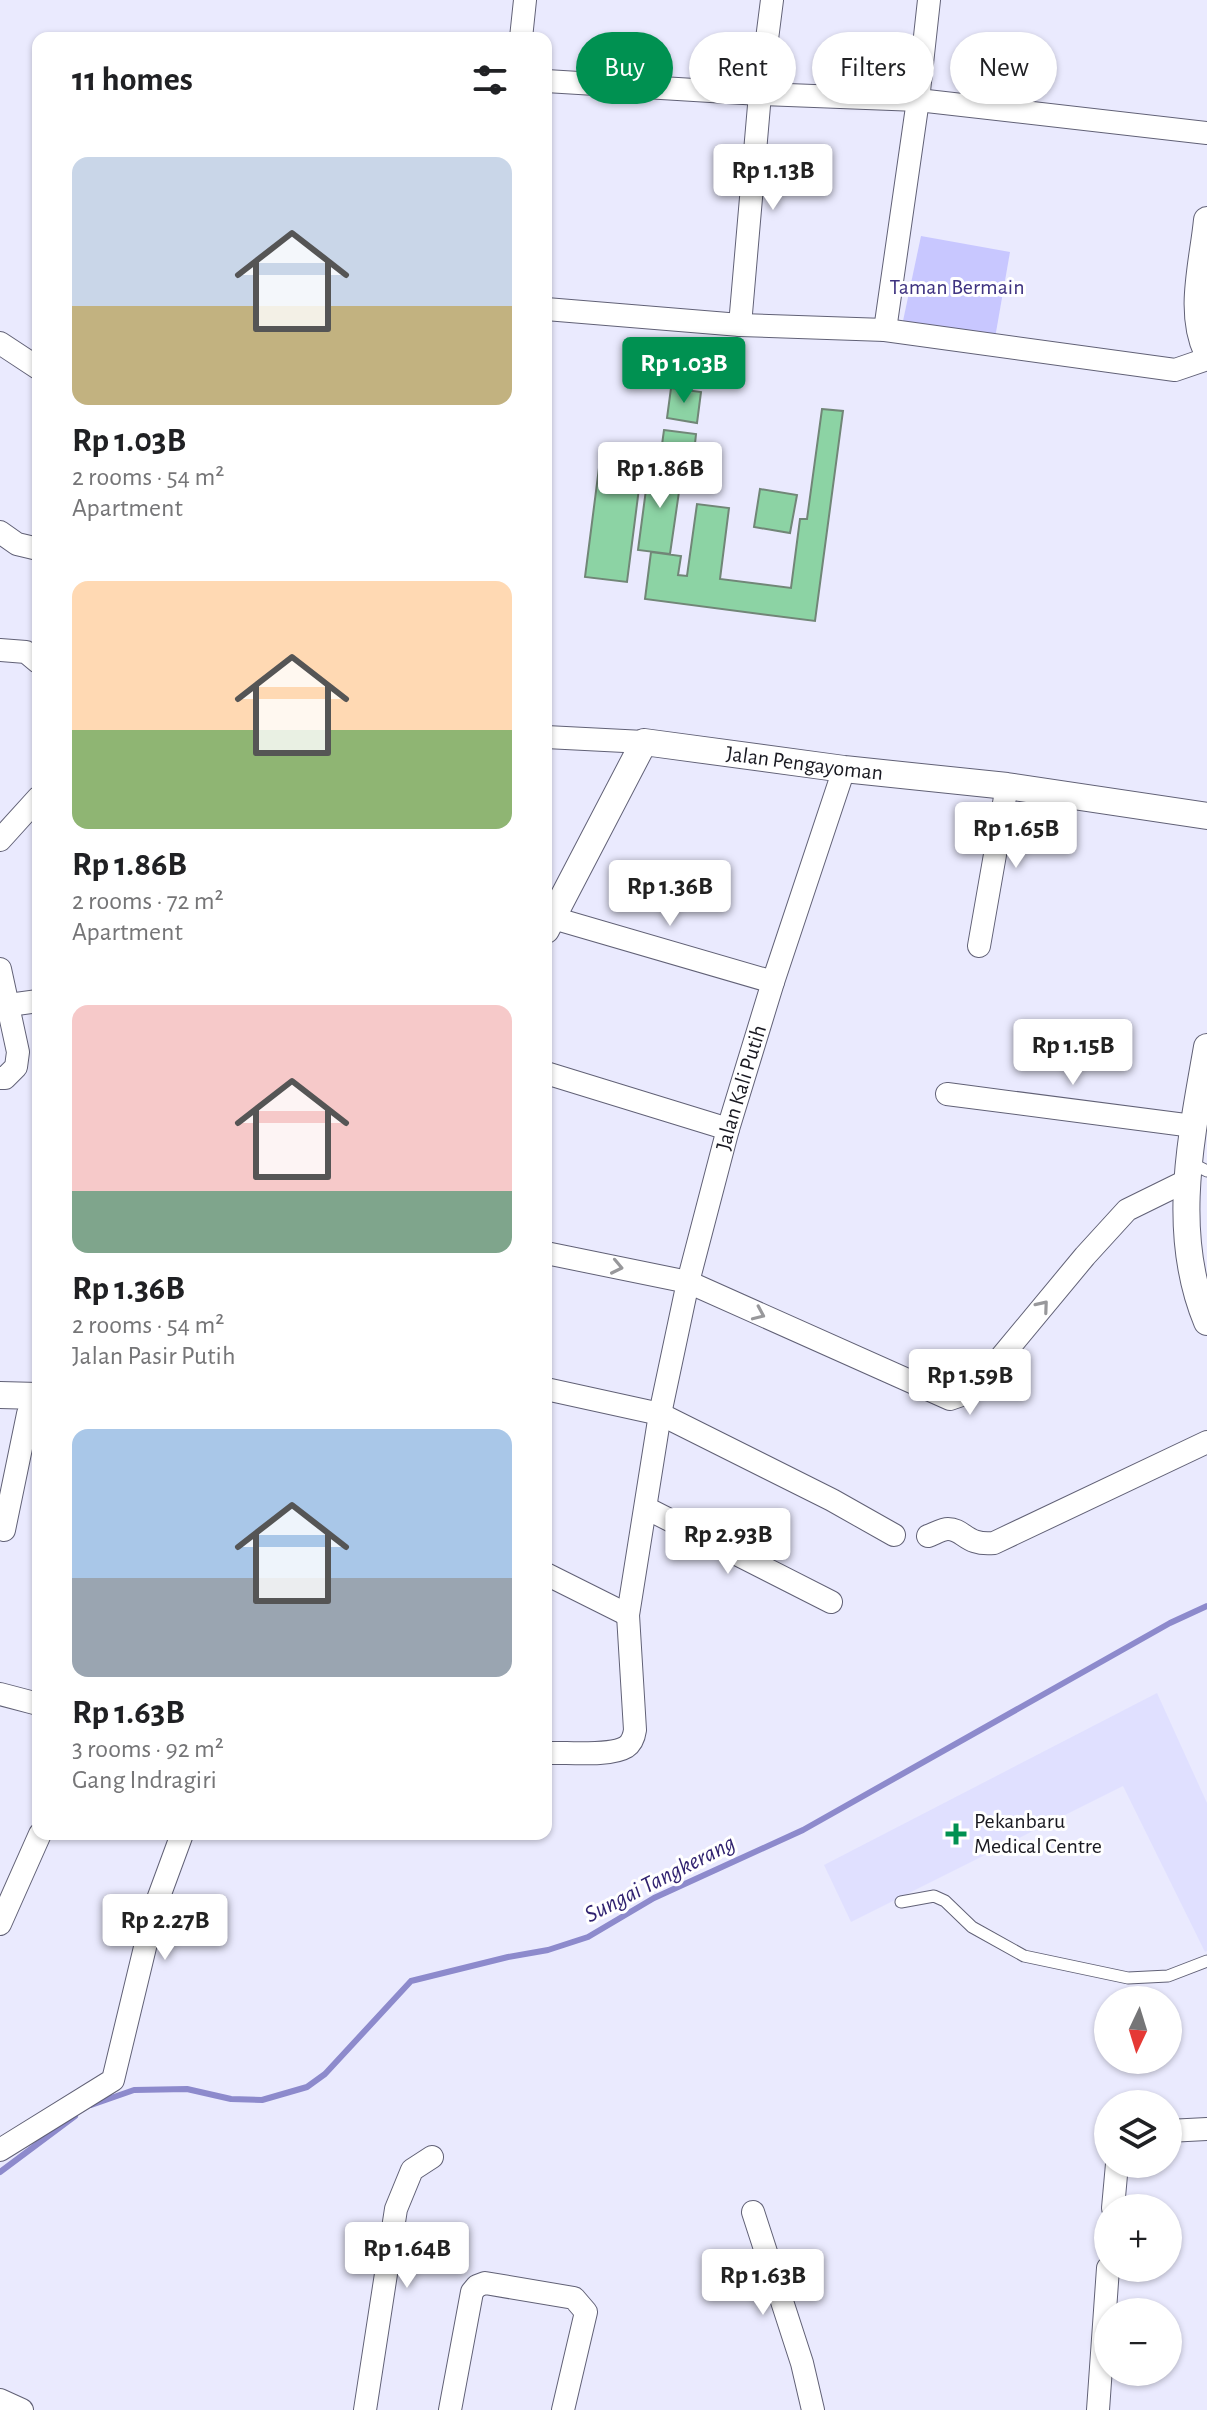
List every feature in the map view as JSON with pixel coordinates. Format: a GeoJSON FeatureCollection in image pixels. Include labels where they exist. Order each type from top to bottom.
{"type":"FeatureCollection","features":[{"type":"Feature","properties":{"kind":"street"},"geometry":{"type":"LineString","coordinates":[[522,32],[525,0]]}},
{"type":"Feature","properties":{"kind":"street"},"geometry":{"type":"LineString","coordinates":[[768,32],[772,0]]}},
{"type":"Feature","properties":{"kind":"street"},"geometry":{"type":"LineString","coordinates":[[925,32],[929,0]]}},
{"type":"Feature","properties":{"kind":"street"},"geometry":{"type":"LineString","coordinates":[[552,81],[689,90]]}},
{"type":"Feature","properties":{"kind":"street"},"geometry":{"type":"LineString","coordinates":[[934,102],[1207,133]]}},
{"type":"Feature","properties":{"kind":"street"},"geometry":{"type":"LineString","coordinates":[[740,325],[759,104]]}},
{"type":"Feature","properties":{"kind":"street"},"geometry":{"type":"LineString","coordinates":[[885,330],[917,104]]}},
{"type":"Feature","properties":{"kind":"street"},"geometry":{"type":"LineString","coordinates":[[1207,220],[1197,318],[1199,335],[1207,352]]}},
{"type":"Feature","properties":{"kind":"street"},"geometry":{"type":"LineString","coordinates":[[552,309],[740,325],[885,330],[1175,370],[1207,359]]}},
{"type":"Feature","properties":{"kind":"street"},"geometry":{"type":"LineString","coordinates":[[0,343],[32,364]]}},
{"type":"Feature","properties":{"kind":"street"},"geometry":{"type":"LineString","coordinates":[[0,532],[17,544],[32,548]]}},
{"type":"Feature","properties":{"kind":"street"},"geometry":{"type":"LineString","coordinates":[[0,650],[26,652],[32,657]]}},
{"type":"Feature","properties":{"kind":"street","name":"Jalan Pengayoman"},"geometry":{"type":"LineString","coordinates":[[552,737],[644,742],[844,769],[1007,786],[1207,816]]}},
{"type":"Feature","properties":{"kind":"street"},"geometry":{"type":"LineString","coordinates":[[552,920],[644,742]]}},
{"type":"Feature","properties":{"kind":"street","name":"Jalan Kali Putih"},"geometry":{"type":"LineString","coordinates":[[552,1753],[617,1751],[629,1746],[633,1740],[628,1615],[660,1414],[688,1282],[728,1129],[844,769]]}},
{"type":"Feature","properties":{"kind":"street"},"geometry":{"type":"LineString","coordinates":[[979,946],[1007,786]]}},
{"type":"Feature","properties":{"kind":"street"},"geometry":{"type":"LineString","coordinates":[[0,840],[32,805]]}},
{"type":"Feature","properties":{"kind":"street"},"geometry":{"type":"LineString","coordinates":[[552,925],[773,982]]}},
{"type":"Feature","properties":{"kind":"street"},"geometry":{"type":"LineString","coordinates":[[0,969],[18,1052],[16,1067],[5,1078],[0,1078]]}},
{"type":"Feature","properties":{"kind":"street"},"geometry":{"type":"LineString","coordinates":[[9,1005],[32,1002]]}},
{"type":"Feature","properties":{"kind":"street"},"geometry":{"type":"LineString","coordinates":[[1207,1047],[1193,1126],[1194,1171],[1186,1248],[1198,1300],[1207,1322]]}},
{"type":"Feature","properties":{"kind":"street"},"geometry":{"type":"LineString","coordinates":[[552,1075],[728,1129]]}},
{"type":"Feature","properties":{"kind":"street"},"geometry":{"type":"LineString","coordinates":[[947,1094],[1193,1126]]}},
{"type":"Feature","properties":{"kind":"street"},"geometry":{"type":"LineString","coordinates":[[552,1254],[688,1282],[950,1399],[973,1391],[1127,1210],[1194,1171]]}},
{"type":"Feature","properties":{"kind":"street"},"geometry":{"type":"LineString","coordinates":[[552,1390],[660,1414],[832,1500],[894,1535]]}},
{"type":"Feature","properties":{"kind":"street"},"geometry":{"type":"LineString","coordinates":[[0,1395],[32,1396]]}},
{"type":"Feature","properties":{"kind":"street"},"geometry":{"type":"LineString","coordinates":[[4,1530],[32,1405]]}},
{"type":"Feature","properties":{"kind":"street"},"geometry":{"type":"LineString","coordinates":[[928,1536],[946,1529],[954,1530],[977,1545],[994,1543],[1207,1442]]}},
{"type":"Feature","properties":{"kind":"street"},"geometry":{"type":"LineString","coordinates":[[646,1508],[831,1602]]}},
{"type":"Feature","properties":{"kind":"street"},"geometry":{"type":"LineString","coordinates":[[552,1577],[628,1615]]}},
{"type":"Feature","properties":{"kind":"street"},"geometry":{"type":"LineString","coordinates":[[0,1694],[32,1702]]}},
{"type":"Feature","properties":{"kind":"street"},"geometry":{"type":"LineString","coordinates":[[0,1924],[37,1840]]}},
{"type":"Feature","properties":{"kind":"street"},"geometry":{"type":"LineString","coordinates":[[0,2150],[113,2080],[154,1910],[180,1840]]}},
{"type":"Feature","properties":{"kind":"street"},"geometry":{"type":"LineString","coordinates":[[1182,2130],[1207,2129]]}},
{"type":"Feature","properties":{"kind":"street"},"geometry":{"type":"LineString","coordinates":[[365,2410],[396,2209],[412,2170],[432,2157]]}},
{"type":"Feature","properties":{"kind":"street"},"geometry":{"type":"LineString","coordinates":[[753,2212],[802,2363],[813,2410]]}},
{"type":"Feature","properties":{"kind":"street"},"geometry":{"type":"LineString","coordinates":[[1098,2410],[1107,2282]]}},
{"type":"Feature","properties":{"kind":"street"},"geometry":{"type":"LineString","coordinates":[[450,2410],[472,2292],[485,2283],[574,2298],[586,2312],[563,2410]]}},
{"type":"Feature","properties":{"kind":"street"},"geometry":{"type":"LineString","coordinates":[[0,2400],[22,2410]]}},
{"type":"Feature","properties":{"kind":"lane"},"geometry":{"type":"LineString","coordinates":[[901,1902],[934,1896],[945,1901],[972,1927],[1024,1956],[1128,1978],[1168,1976],[1207,1961]]}},
{"type":"Feature","properties":{"kind":"shaded area","name":"Pekanbaru Medical Centre"},"geometry":{"type":"Polygon","coordinates":[[[1157,1693],[1207,1803],[1207,1951],[1123,1786],[851,1922],[824,1865],[1157,1693]]]}},
{"type":"Feature","properties":{"kind":"green space","name":"Taman Bermain"},"geometry":{"type":"Polygon","coordinates":[[[921,236],[1010,252],[995,338],[903,321],[921,236]]]}},
{"type":"Feature","properties":{"kind":"building"},"geometry":{"type":"Polygon","coordinates":[[[671,388],[701,392],[697,423],[667,418],[671,388]]]}},
{"type":"Feature","properties":{"kind":"building"},"geometry":{"type":"Polygon","coordinates":[[[822,409],[843,411],[815,621],[645,599],[651,552],[681,556],[678,575],[687,576],[697,504],[729,508],[720,579],[791,588],[800,519],[807,519],[822,409]]]}},
{"type":"Feature","properties":{"kind":"building"},"geometry":{"type":"Polygon","coordinates":[[[664,430],[696,434],[693,463],[660,459],[664,430]]]}},
{"type":"Feature","properties":{"kind":"building"},"geometry":{"type":"Polygon","coordinates":[[[600,460],[642,465],[627,582],[585,577],[600,460]]]}},
{"type":"Feature","properties":{"kind":"building"},"geometry":{"type":"Polygon","coordinates":[[[649,467],[682,471],[670,554],[638,550],[649,467]]]}},
{"type":"Feature","properties":{"kind":"building"},"geometry":{"type":"Polygon","coordinates":[[[760,489],[797,495],[790,533],[754,527],[760,489]]]}},
{"type":"Feature","properties":{"kind":"waterway","name":"Sungai Tangkerang"},"geometry":{"type":"LineString","coordinates":[[91,2105],[134,2090],[187,2089],[231,2099],[262,2100],[307,2087],[325,2074],[411,1981],[548,1950],[588,1937],[654,1898],[803,1830],[1170,1623],[1207,1606]]}},
{"type":"Feature","properties":{"kind":"waterway","name":"Sungai Tangkerang"},"geometry":{"type":"LineString","coordinates":[[0,2172],[75,2116]]}},
{"type":"Feature","properties":{"kind":"place","name":"Pekanbaru Medical Centre"},"geometry":{"type":"Point","coordinates":[956,1834]}}]}
